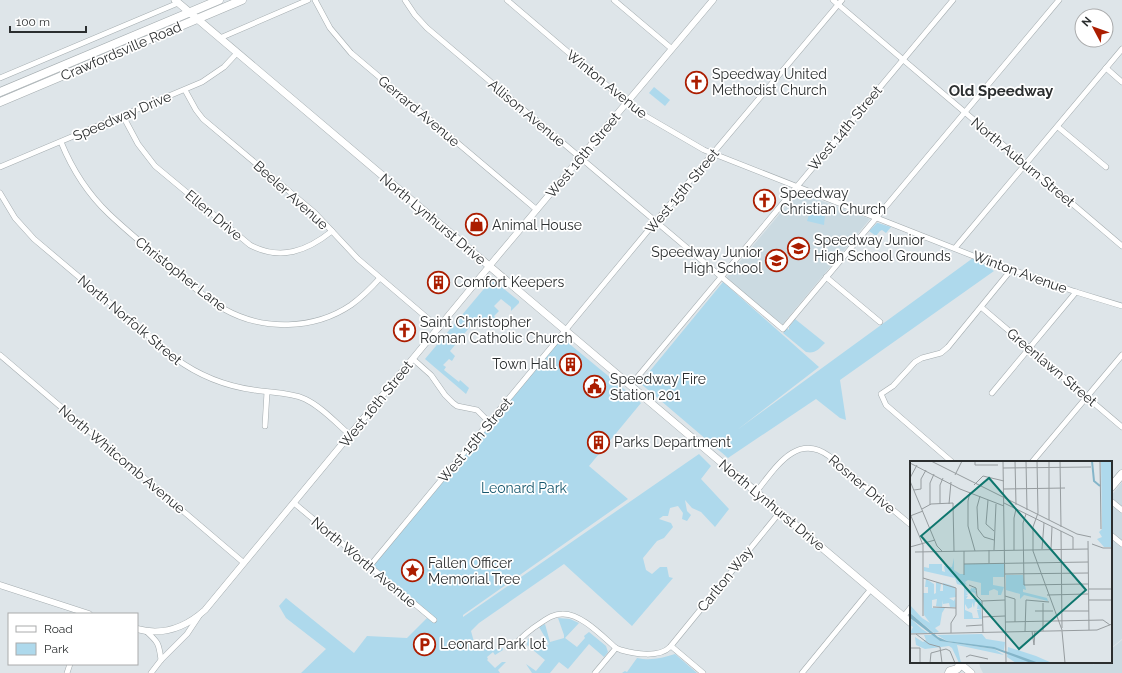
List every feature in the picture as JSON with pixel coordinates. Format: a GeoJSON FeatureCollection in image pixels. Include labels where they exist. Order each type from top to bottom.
{"type":"FeatureCollection","features":[{"type":"Feature","properties":{"kind":"main road","name":"Crawfordsville Road"},"geometry":{"type":"LineString","coordinates":[[0,92],[219,0]]}},
{"type":"Feature","properties":{"kind":"main road","name":"Crawfordsville Road"},"geometry":{"type":"LineString","coordinates":[[0,102],[242,0]]}},
{"type":"Feature","properties":{"kind":"main road","name":"North Lynhurst Drive"},"geometry":{"type":"LineString","coordinates":[[177,1],[489,267],[910,622]]}},
{"type":"Feature","properties":{"kind":"main road"},"geometry":{"type":"LineString","coordinates":[[1112,486],[1122,474]]}},
{"type":"Feature","properties":{"kind":"main road"},"geometry":{"type":"LineString","coordinates":[[949,673],[959,666],[971,673]]}},
{"type":"Feature","properties":{"kind":"street"},"geometry":{"type":"LineString","coordinates":[[220,38],[308,0]]}},
{"type":"Feature","properties":{"kind":"street","name":"Gerrard Avenue"},"geometry":{"type":"LineString","coordinates":[[315,0],[330,28],[351,53],[537,210]]}},
{"type":"Feature","properties":{"kind":"street","name":"Allison Avenue"},"geometry":{"type":"LineString","coordinates":[[405,0],[415,15],[427,28],[783,329],[826,277]]}},
{"type":"Feature","properties":{"kind":"street","name":"Winton Avenue"},"geometry":{"type":"LineString","coordinates":[[506,0],[637,111],[704,150],[1011,270],[1122,306]]}},
{"type":"Feature","properties":{"kind":"street"},"geometry":{"type":"LineString","coordinates":[[614,0],[672,49]]}},
{"type":"Feature","properties":{"kind":"street","name":"West 16th Street"},"geometry":{"type":"LineString","coordinates":[[151,673],[161,660],[187,634],[200,615],[713,0]]}},
{"type":"Feature","properties":{"kind":"street","name":"North Auburn Street"},"geometry":{"type":"LineString","coordinates":[[833,0],[1120,244]]}},
{"type":"Feature","properties":{"kind":"street","name":"West 15th Street"},"geometry":{"type":"LineString","coordinates":[[369,567],[656,221],[842,0]]}},
{"type":"Feature","properties":{"kind":"street","name":"West 14th Street"},"geometry":{"type":"LineString","coordinates":[[630,386],[953,0]]}},
{"type":"Feature","properties":{"kind":"street"},"geometry":{"type":"LineString","coordinates":[[880,322],[826,277],[1059,0]]}},
{"type":"Feature","properties":{"kind":"street","name":"Crawfordsville Road"},"geometry":{"type":"LineString","coordinates":[[0,78],[177,1]]}},
{"type":"Feature","properties":{"kind":"street"},"geometry":{"type":"LineString","coordinates":[[955,248],[1122,50]]}},
{"type":"Feature","properties":{"kind":"street","name":"Speedway Drive"},"geometry":{"type":"LineString","coordinates":[[0,168],[202,82],[213,76],[224,67],[237,53]]}},
{"type":"Feature","properties":{"kind":"street"},"geometry":{"type":"LineString","coordinates":[[1106,68],[1122,82]]}},
{"type":"Feature","properties":{"kind":"street","name":"Beeler Avenue"},"geometry":{"type":"LineString","coordinates":[[185,90],[196,110],[204,119],[313,211],[358,259],[439,328]]}},
{"type":"Feature","properties":{"kind":"street","name":"Ellen Drive"},"geometry":{"type":"LineString","coordinates":[[123,116],[138,144],[155,166],[250,245],[274,252],[293,252],[311,246],[332,231]]}},
{"type":"Feature","properties":{"kind":"street"},"geometry":{"type":"LineString","coordinates":[[1058,127],[1106,167]]}},
{"type":"Feature","properties":{"kind":"street","name":"Christopher Lane"},"geometry":{"type":"LineString","coordinates":[[61,142],[69,161],[80,180],[109,214],[208,299],[235,315],[253,321],[274,325],[314,322],[351,306],[380,278]]}},
{"type":"Feature","properties":{"kind":"street","name":"North Norfolk Street"},"geometry":{"type":"LineString","coordinates":[[0,193],[15,218],[34,239],[171,356],[197,372],[214,380],[243,388],[292,395],[308,400],[350,435]]}},
{"type":"Feature","properties":{"kind":"street"},"geometry":{"type":"LineString","coordinates":[[1120,244],[1122,237]]}},
{"type":"Feature","properties":{"kind":"street"},"geometry":{"type":"LineString","coordinates":[[951,461],[886,405],[881,394],[893,386],[915,362],[946,349],[1011,270]]}},
{"type":"Feature","properties":{"kind":"street"},"geometry":{"type":"LineString","coordinates":[[992,392],[1076,292]]}},
{"type":"Feature","properties":{"kind":"street","name":"Greenlawn Street"},"geometry":{"type":"LineString","coordinates":[[981,307],[1122,427]]}},
{"type":"Feature","properties":{"kind":"street","name":"North Whitcomb Avenue"},"geometry":{"type":"LineString","coordinates":[[0,355],[244,563]]}},
{"type":"Feature","properties":{"kind":"street"},"geometry":{"type":"LineString","coordinates":[[1033,461],[1122,355]]}},
{"type":"Feature","properties":{"kind":"street"},"geometry":{"type":"LineString","coordinates":[[413,359],[431,375],[453,403],[457,406],[476,410],[489,422]]}},
{"type":"Feature","properties":{"kind":"street"},"geometry":{"type":"LineString","coordinates":[[265,426],[267,392]]}},
{"type":"Feature","properties":{"kind":"street","name":"Rosner Drive"},"geometry":{"type":"LineString","coordinates":[[756,492],[787,455],[800,449],[814,449],[829,456],[910,524]]}},
{"type":"Feature","properties":{"kind":"street"},"geometry":{"type":"LineString","coordinates":[[1112,502],[1122,510]]}},
{"type":"Feature","properties":{"kind":"street","name":"North Worth Avenue"},"geometry":{"type":"LineString","coordinates":[[294,503],[434,620]]}},
{"type":"Feature","properties":{"kind":"street","name":"Carlton Way"},"geometry":{"type":"LineString","coordinates":[[671,646],[780,512]]}},
{"type":"Feature","properties":{"kind":"street"},"geometry":{"type":"LineString","coordinates":[[1112,536],[1122,544]]}},
{"type":"Feature","properties":{"kind":"street"},"geometry":{"type":"LineString","coordinates":[[0,585],[85,613]]}},
{"type":"Feature","properties":{"kind":"street"},"geometry":{"type":"LineString","coordinates":[[802,673],[871,589]]}},
{"type":"Feature","properties":{"kind":"street"},"geometry":{"type":"LineString","coordinates":[[904,616],[910,608]]}},
{"type":"Feature","properties":{"kind":"street"},"geometry":{"type":"LineString","coordinates":[[514,646],[530,630],[551,616],[563,614],[577,617],[616,648],[628,652],[656,654],[664,652],[671,646],[703,673]]}},
{"type":"Feature","properties":{"kind":"street"},"geometry":{"type":"LineString","coordinates":[[138,629],[158,632],[172,630],[185,625],[200,615]]}},
{"type":"Feature","properties":{"kind":"street"},"geometry":{"type":"LineString","coordinates":[[146,631],[159,645],[161,660]]}},
{"type":"Feature","properties":{"kind":"street"},"geometry":{"type":"LineString","coordinates":[[595,673],[616,648]]}},
{"type":"Feature","properties":{"kind":"shaded area","name":"Speedway Junior High School Grounds"},"geometry":{"type":"Polygon","coordinates":[[[798,192],[870,219],[782,325],[726,278],[798,192]]]}},
{"type":"Feature","properties":{"kind":"shaded area"},"geometry":{"type":"Polygon","coordinates":[[[1122,482],[1122,639],[1112,647],[1112,495],[1122,482]]]}},
{"type":"Feature","properties":{"kind":"shaded area"},"geometry":{"type":"Polygon","coordinates":[[[1122,640],[1122,673],[983,673],[979,663],[1095,663],[1093,665],[1096,663],[1112,663],[1112,648],[1122,640]]]}},
{"type":"Feature","properties":{"kind":"green space"},"geometry":{"type":"Polygon","coordinates":[[[654,87],[670,100],[665,106],[649,93],[654,87]]]}},
{"type":"Feature","properties":{"kind":"green space"},"geometry":{"type":"Polygon","coordinates":[[[810,211],[825,215],[824,225],[807,221],[810,211]]]}},
{"type":"Feature","properties":{"kind":"green space"},"geometry":{"type":"Polygon","coordinates":[[[877,223],[891,227],[886,233],[882,230],[876,236],[869,231],[877,223]]]}},
{"type":"Feature","properties":{"kind":"green space"},"geometry":{"type":"Polygon","coordinates":[[[973,258],[994,271],[840,380],[846,420],[840,418],[816,399],[728,458],[640,383],[723,282],[819,367],[737,430],[973,258]]]}},
{"type":"Feature","properties":{"kind":"green space"},"geometry":{"type":"Polygon","coordinates":[[[492,281],[519,301],[519,303],[511,311],[511,307],[501,299],[494,306],[499,311],[494,316],[498,320],[493,327],[479,316],[450,351],[455,356],[452,361],[449,359],[443,365],[446,367],[444,370],[459,382],[460,380],[469,388],[466,394],[425,359],[492,281]]]}},
{"type":"Feature","properties":{"kind":"green space"},"geometry":{"type":"Polygon","coordinates":[[[795,319],[825,343],[819,349],[814,352],[806,352],[783,333],[787,328],[789,330],[789,327],[795,319]]]}},
{"type":"Feature","properties":{"kind":"green space","name":"Leonard Park"},"geometry":{"type":"Polygon","coordinates":[[[561,337],[641,403],[589,466],[628,499],[463,615],[463,617],[699,454],[711,466],[701,479],[729,509],[715,527],[701,512],[692,508],[685,500],[687,511],[691,515],[687,521],[682,519],[683,513],[678,506],[670,508],[668,516],[663,516],[659,519],[671,523],[673,527],[664,538],[657,541],[643,558],[646,570],[652,574],[660,567],[667,567],[669,577],[673,578],[632,626],[564,564],[479,623],[471,631],[475,646],[484,651],[485,647],[491,650],[503,648],[503,650],[495,655],[493,652],[487,657],[487,660],[495,668],[502,662],[506,662],[498,670],[500,673],[301,673],[326,649],[286,618],[279,606],[286,598],[354,653],[367,636],[407,638],[427,618],[430,620],[431,618],[369,567],[561,337]]]}},
{"type":"Feature","properties":{"kind":"green space"},"geometry":{"type":"Polygon","coordinates":[[[558,618],[570,619],[579,623],[565,638],[577,647],[585,638],[584,636],[589,632],[606,646],[608,652],[604,657],[589,644],[568,669],[559,662],[550,673],[532,673],[526,664],[536,671],[545,660],[527,645],[528,639],[530,637],[531,642],[538,651],[549,644],[539,627],[545,624],[550,642],[564,638],[558,618]]]}},
{"type":"Feature","properties":{"kind":"green space"},"geometry":{"type":"Polygon","coordinates":[[[675,654],[697,673],[622,673],[625,671],[627,672],[637,658],[656,659],[675,654]]]}},
{"type":"Feature","properties":{"kind":"place","name":"Speedway United Methodist Church"},"geometry":{"type":"Point","coordinates":[697,82]}},
{"type":"Feature","properties":{"kind":"place","name":"Speedway Christian Church"},"geometry":{"type":"Point","coordinates":[765,201]}},
{"type":"Feature","properties":{"kind":"place","name":"Animal House"},"geometry":{"type":"Point","coordinates":[477,225]}},
{"type":"Feature","properties":{"kind":"place","name":"Speedway Junior High School Grounds"},"geometry":{"type":"Point","coordinates":[798,248]}},
{"type":"Feature","properties":{"kind":"place","name":"Speedway Junior High School"},"geometry":{"type":"Point","coordinates":[777,260]}},
{"type":"Feature","properties":{"kind":"place","name":"Comfort Keepers"},"geometry":{"type":"Point","coordinates":[439,282]}},
{"type":"Feature","properties":{"kind":"place","name":"Saint Christopher Roman Catholic Church"},"geometry":{"type":"Point","coordinates":[405,330]}},
{"type":"Feature","properties":{"kind":"place","name":"Town Hall"},"geometry":{"type":"Point","coordinates":[571,364]}},
{"type":"Feature","properties":{"kind":"place","name":"Speedway Fire Station 201"},"geometry":{"type":"Point","coordinates":[594,387]}},
{"type":"Feature","properties":{"kind":"place","name":"Parks Department"},"geometry":{"type":"Point","coordinates":[598,442]}},
{"type":"Feature","properties":{"kind":"place","name":"Fallen Officer Memorial Tree"},"geometry":{"type":"Point","coordinates":[413,571]}},
{"type":"Feature","properties":{"kind":"place","name":"Leonard Park lot"},"geometry":{"type":"Point","coordinates":[425,644]}},
{"type":"Feature","properties":{"kind":"district","name":"Old Speedway"},"geometry":{"type":"Point","coordinates":[1001,91]}}]}
